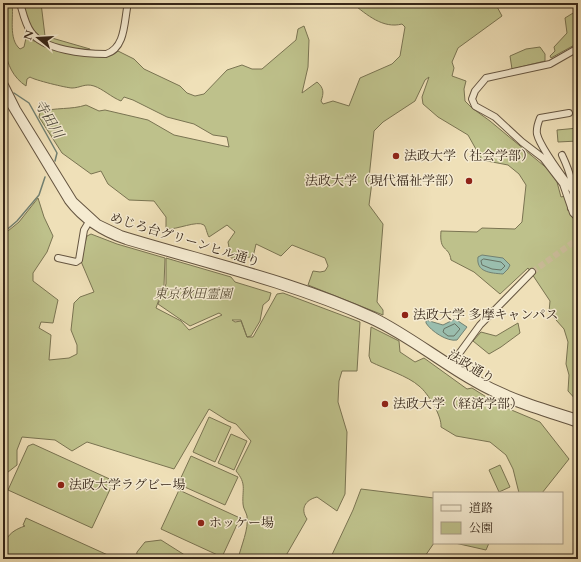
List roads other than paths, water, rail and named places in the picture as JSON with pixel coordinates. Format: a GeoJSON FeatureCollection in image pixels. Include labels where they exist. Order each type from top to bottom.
{"type":"FeatureCollection","features":[{"type":"Feature","properties":{"kind":"street"},"geometry":{"type":"LineString","coordinates":[[20,3],[29,30],[40,42],[50,46],[106,54],[111,53],[119,45],[128,3]]}},
{"type":"Feature","properties":{"kind":"street"},"geometry":{"type":"LineString","coordinates":[[573,191],[544,158],[522,142],[495,117],[475,106],[472,97],[486,78],[550,64],[578,48]]}},
{"type":"Feature","properties":{"kind":"street","name":"めじろ台グリーンヒル通り"},"geometry":{"type":"LineString","coordinates":[[3,81],[17,109],[70,196],[90,220]]}},
{"type":"Feature","properties":{"kind":"street","name":"めじろ台グリーンヒル通り"},"geometry":{"type":"LineString","coordinates":[[3,93],[65,197],[75,210],[115,237],[280,286],[359,313]]}},
{"type":"Feature","properties":{"kind":"street"},"geometry":{"type":"LineString","coordinates":[[570,113],[540,118],[537,134],[563,184],[571,208],[578,218]]}},
{"type":"Feature","properties":{"kind":"street"},"geometry":{"type":"LineString","coordinates":[[562,155],[570,172],[573,191],[571,208]]}},
{"type":"Feature","properties":{"kind":"street"},"geometry":{"type":"LineString","coordinates":[[58,258],[76,262],[78,260],[84,230],[90,220]]}},
{"type":"Feature","properties":{"kind":"street"},"geometry":{"type":"LineString","coordinates":[[450,365],[480,325],[532,272]]}},
{"type":"Feature","properties":{"kind":"street","name":"法政通り"},"geometry":{"type":"LineString","coordinates":[[359,313],[450,365],[506,394],[578,418]]}},
{"type":"Feature","properties":{"kind":"street","name":"法政通り"},"geometry":{"type":"LineString","coordinates":[[450,365],[475,384],[504,398],[578,424]]}},
{"type":"Feature","properties":{"kind":"water"},"geometry":{"type":"Polygon","coordinates":[[[482,255],[503,258],[510,265],[503,274],[485,271],[479,266],[478,262],[478,257],[482,255]]]}},
{"type":"Feature","properties":{"kind":"water"},"geometry":{"type":"Polygon","coordinates":[[[455,319],[467,327],[457,340],[444,338],[426,323],[426,320],[443,325],[455,319]]]}},
{"type":"Feature","properties":{"kind":"waterway","name":"寺田川"},"geometry":{"type":"LineString","coordinates":[[14,93],[29,103],[57,153],[55,161]]}},
{"type":"Feature","properties":{"kind":"waterway","name":"寺田川"},"geometry":{"type":"LineString","coordinates":[[3,233],[17,221],[39,195],[45,177]]}},
{"type":"Feature","properties":{"kind":"tunnel"},"geometry":{"type":"LineString","coordinates":[[532,272],[578,239]]}},
{"type":"Feature","properties":{"kind":"place","name":"法政大学（社会学部）"},"geometry":{"type":"Point","coordinates":[396,156]}},
{"type":"Feature","properties":{"kind":"place","name":"法政大学（現代福祉学部）"},"geometry":{"type":"Point","coordinates":[469,181]}},
{"type":"Feature","properties":{"kind":"place","name":"法政大学 多摩キャンパス"},"geometry":{"type":"Point","coordinates":[405,315]}},
{"type":"Feature","properties":{"kind":"place","name":"法政大学（経済学部）"},"geometry":{"type":"Point","coordinates":[385,404]}},
{"type":"Feature","properties":{"kind":"place","name":"法政大学ラグビー場"},"geometry":{"type":"Point","coordinates":[61,485]}},
{"type":"Feature","properties":{"kind":"place","name":"ホッケー場"},"geometry":{"type":"Point","coordinates":[201,523]}},
{"type":"Feature","properties":{"kind":"park label","name":"東京秋田霊園"},"geometry":{"type":"Point","coordinates":[193,294]}}]}
